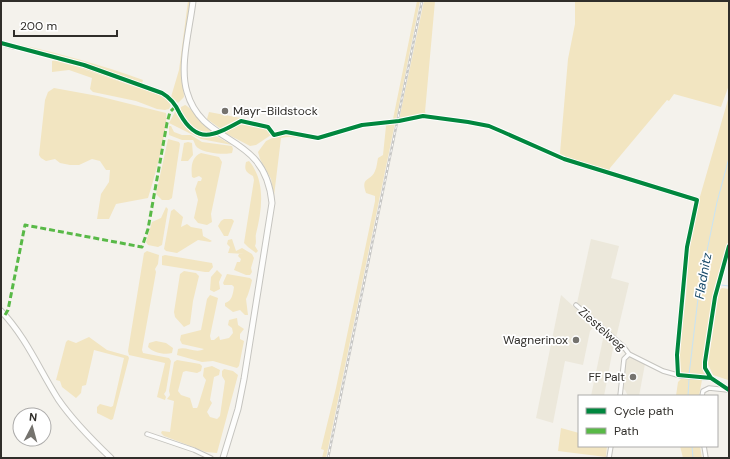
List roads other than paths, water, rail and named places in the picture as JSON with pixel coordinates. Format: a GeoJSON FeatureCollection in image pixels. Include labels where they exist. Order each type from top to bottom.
{"type":"FeatureCollection","features":[{"type":"Feature","properties":{"kind":"main road"},"geometry":{"type":"LineString","coordinates":[[193,1],[184,69],[186,86],[190,100],[197,112],[216,131],[251,154],[259,163],[268,180],[272,203],[244,379],[238,409],[223,458]]}},
{"type":"Feature","properties":{"kind":"main road"},"geometry":{"type":"LineString","coordinates":[[1,311],[24,338],[68,413],[78,426],[112,458]]}},
{"type":"Feature","properties":{"kind":"street"},"geometry":{"type":"LineString","coordinates":[[1,43],[14,47]]}},
{"type":"Feature","properties":{"kind":"street","name":"Ziestelweg"},"geometry":{"type":"LineString","coordinates":[[576,305],[623,346],[629,354]]}},
{"type":"Feature","properties":{"kind":"street"},"geometry":{"type":"LineString","coordinates":[[620,395],[624,359],[629,354],[663,371],[680,376],[712,378],[729,390]]}},
{"type":"Feature","properties":{"kind":"street"},"geometry":{"type":"LineString","coordinates":[[702,395],[703,391],[706,389],[729,390]]}},
{"type":"Feature","properties":{"kind":"street"},"geometry":{"type":"LineString","coordinates":[[147,434],[194,450],[211,458]]}},
{"type":"Feature","properties":{"kind":"street"},"geometry":{"type":"LineString","coordinates":[[609,458],[611,447]]}},
{"type":"Feature","properties":{"kind":"street"},"geometry":{"type":"LineString","coordinates":[[704,447],[706,458]]}},
{"type":"Feature","properties":{"kind":"waterway","name":"Fladnitz"},"geometry":{"type":"LineString","coordinates":[[689,375],[699,290],[717,202],[729,158]]}},
{"type":"Feature","properties":{"kind":"waterway"},"geometry":{"type":"LineString","coordinates":[[721,285],[729,286]]}},
{"type":"Feature","properties":{"kind":"waterway","name":"Fladnitz"},"geometry":{"type":"LineString","coordinates":[[688,395],[689,379]]}},
{"type":"Feature","properties":{"kind":"waterway","name":"Fladnitz"},"geometry":{"type":"LineString","coordinates":[[692,447],[693,458]]}},
{"type":"Feature","properties":{"kind":"railway"},"geometry":{"type":"LineString","coordinates":[[328,458],[422,1]]}},
{"type":"Feature","properties":{"kind":"place","name":"Mayr-Bildstock"},"geometry":{"type":"Point","coordinates":[225,111]}},
{"type":"Feature","properties":{"kind":"place","name":"Wagnerinox"},"geometry":{"type":"Point","coordinates":[576,340]}},
{"type":"Feature","properties":{"kind":"place","name":"FF Palt"},"geometry":{"type":"Point","coordinates":[633,377]}}]}
